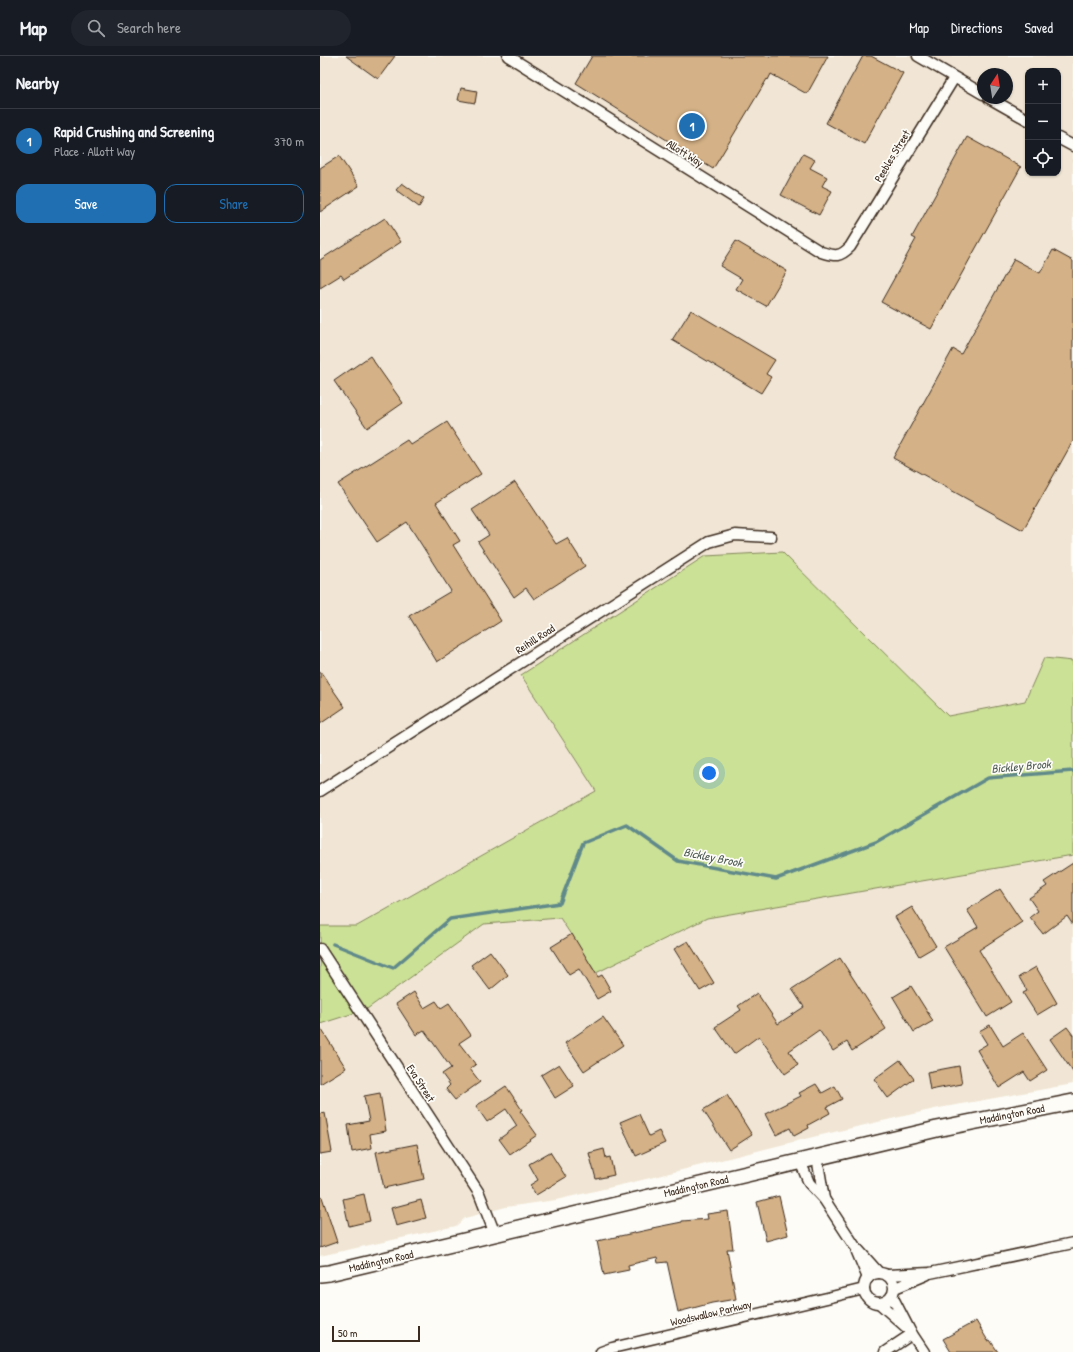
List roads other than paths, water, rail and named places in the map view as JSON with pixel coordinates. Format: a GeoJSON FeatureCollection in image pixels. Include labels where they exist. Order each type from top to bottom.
{"type":"FeatureCollection","features":[{"type":"Feature","properties":{"kind":"main road","name":"Maddington Road"},"geometry":{"type":"LineString","coordinates":[[320,1274],[936,1129],[1073,1104]]}},
{"type":"Feature","properties":{"kind":"street","name":"Allott Way"},"geometry":{"type":"LineString","coordinates":[[508,56],[821,252],[834,256],[843,254],[850,247]]}},
{"type":"Feature","properties":{"kind":"street"},"geometry":{"type":"LineString","coordinates":[[918,56],[977,91]]}},
{"type":"Feature","properties":{"kind":"street","name":"Peebles Street"},"geometry":{"type":"LineString","coordinates":[[850,247],[954,78]]}},
{"type":"Feature","properties":{"kind":"street"},"geometry":{"type":"LineString","coordinates":[[1000,104],[1025,118]]}},
{"type":"Feature","properties":{"kind":"street"},"geometry":{"type":"LineString","coordinates":[[1061,140],[1073,146]]}},
{"type":"Feature","properties":{"kind":"street","name":"Reihill Road"},"geometry":{"type":"LineString","coordinates":[[320,791],[709,542],[735,535],[771,537]]}},
{"type":"Feature","properties":{"kind":"street","name":"Eva Street"},"geometry":{"type":"LineString","coordinates":[[320,950],[479,1193],[495,1234]]}},
{"type":"Feature","properties":{"kind":"street"},"geometry":{"type":"LineString","coordinates":[[817,1157],[824,1199]]}},
{"type":"Feature","properties":{"kind":"street"},"geometry":{"type":"LineString","coordinates":[[800,1162],[809,1184],[824,1199],[854,1245],[868,1278]]}},
{"type":"Feature","properties":{"kind":"street"},"geometry":{"type":"LineString","coordinates":[[930,1273],[894,1292],[889,1300],[879,1303],[873,1302],[866,1293],[865,1283],[871,1275],[930,1273],[1073,1243]]}},
{"type":"Feature","properties":{"kind":"street"},"geometry":{"type":"LineString","coordinates":[[854,1245],[894,1283],[894,1292],[911,1333],[924,1352]]}},
{"type":"Feature","properties":{"kind":"street","name":"Woodswallow Parkway"},"geometry":{"type":"LineString","coordinates":[[601,1352],[612,1348],[827,1298],[866,1293]]}},
{"type":"Feature","properties":{"kind":"street"},"geometry":{"type":"LineString","coordinates":[[879,1303],[911,1333]]}},
{"type":"Feature","properties":{"kind":"street"},"geometry":{"type":"LineString","coordinates":[[885,1352],[911,1333]]}},
{"type":"Feature","properties":{"kind":"waterway","name":"Bickley Brook"},"geometry":{"type":"LineString","coordinates":[[333,944],[393,968],[450,919],[560,903],[583,843],[627,825],[678,861],[776,879],[876,842],[988,778],[1073,771]]}},
{"type":"Feature","properties":{"kind":"place","name":"Rapid Crushing and Screening"},"geometry":{"type":"Point","coordinates":[692,126]}}]}
